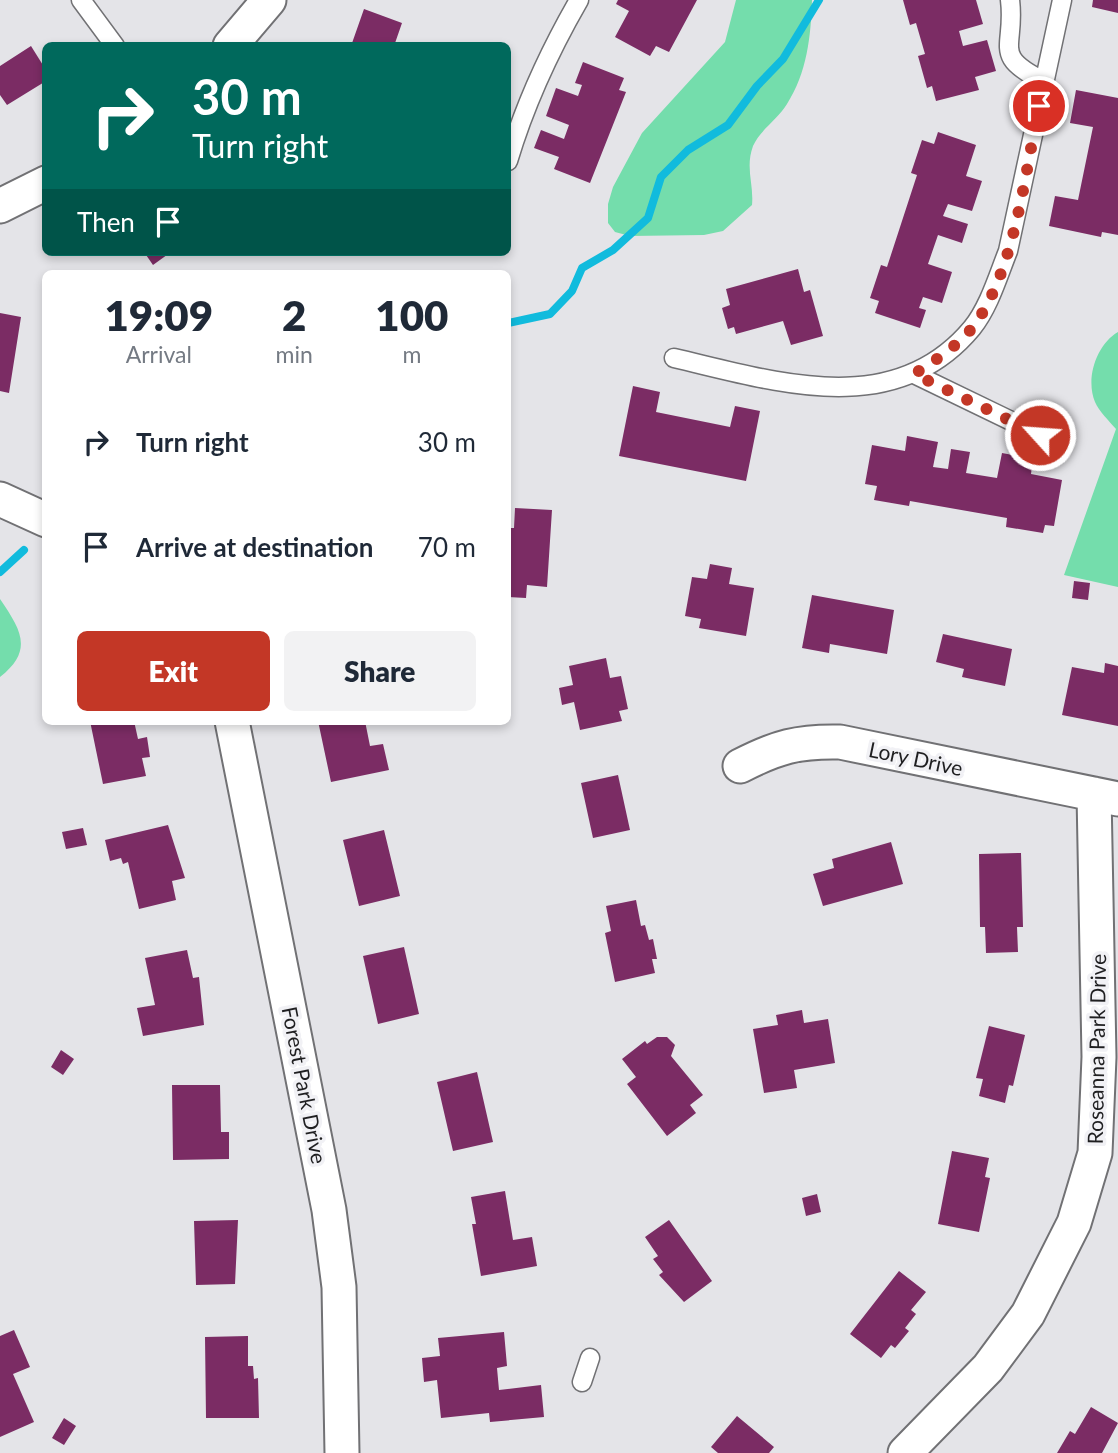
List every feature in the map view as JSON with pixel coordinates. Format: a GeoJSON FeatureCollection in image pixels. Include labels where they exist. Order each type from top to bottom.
{"type":"FeatureCollection","features":[{"type":"Feature","properties":{"kind":"street"},"geometry":{"type":"LineString","coordinates":[[233,42],[269,0]]}},
{"type":"Feature","properties":{"kind":"street"},"geometry":{"type":"LineString","coordinates":[[0,206],[42,185]]}},
{"type":"Feature","properties":{"kind":"street"},"geometry":{"type":"LineString","coordinates":[[0,499],[42,518]]}},
{"type":"Feature","properties":{"kind":"street","name":"Forest Park Drive"},"geometry":{"type":"LineString","coordinates":[[233,725],[329,1210],[339,1287],[341,1453]]}},
{"type":"Feature","properties":{"kind":"street","name":"Lory Drive"},"geometry":{"type":"LineString","coordinates":[[740,766],[774,748],[807,741],[840,742],[1106,797]]}},
{"type":"Feature","properties":{"kind":"street","name":"Roseanna Park Drive"},"geometry":{"type":"LineString","coordinates":[[905,1453],[988,1368],[1028,1314],[1074,1223],[1092,1165],[1099,1111],[1106,797]]}},
{"type":"Feature","properties":{"kind":"lane"},"geometry":{"type":"LineString","coordinates":[[80,0],[112,42]]}},
{"type":"Feature","properties":{"kind":"lane"},"geometry":{"type":"LineString","coordinates":[[511,151],[522,113],[539,73],[579,0]]}},
{"type":"Feature","properties":{"kind":"lane"},"geometry":{"type":"LineString","coordinates":[[1010,0],[1011,58],[1017,68],[1045,82]]}},
{"type":"Feature","properties":{"kind":"lane"},"geometry":{"type":"LineString","coordinates":[[674,358],[772,381],[824,388],[868,386],[914,374],[944,354],[973,327],[994,288],[1007,251],[1062,0]]}},
{"type":"Feature","properties":{"kind":"lane"},"geometry":{"type":"LineString","coordinates":[[914,374],[1040,435]]}},
{"type":"Feature","properties":{"kind":"lane"},"geometry":{"type":"LineString","coordinates":[[582,1382],[590,1358]]}},
{"type":"Feature","properties":{"kind":"green space"},"geometry":{"type":"Polygon","coordinates":[[[736,0],[812,0],[809,41],[799,80],[783,109],[753,146],[750,162],[752,205],[723,231],[704,235],[630,236],[615,232],[608,223],[608,204],[613,187],[642,133],[725,42],[736,0]]]}},
{"type":"Feature","properties":{"kind":"green space"},"geometry":{"type":"Polygon","coordinates":[[[1118,332],[1118,587],[1064,575],[1116,429],[1095,402],[1091,383],[1099,353],[1118,332]]]}},
{"type":"Feature","properties":{"kind":"green space"},"geometry":{"type":"Polygon","coordinates":[[[0,599],[14,620],[21,639],[17,658],[0,677],[0,599]]]}},
{"type":"Feature","properties":{"kind":"building"},"geometry":{"type":"Polygon","coordinates":[[[618,0],[697,0],[669,52],[656,46],[650,56],[615,37],[629,11],[616,4],[618,0]]]}},
{"type":"Feature","properties":{"kind":"building"},"geometry":{"type":"Polygon","coordinates":[[[903,0],[976,0],[983,24],[959,31],[963,46],[987,40],[996,71],[975,77],[979,90],[936,101],[932,86],[927,88],[918,56],[925,54],[916,23],[910,25],[903,0]]]}},
{"type":"Feature","properties":{"kind":"building"},"geometry":{"type":"Polygon","coordinates":[[[1093,0],[1118,0],[1118,13],[1092,7],[1093,0]]]}},
{"type":"Feature","properties":{"kind":"building"},"geometry":{"type":"Polygon","coordinates":[[[364,9],[402,23],[395,42],[352,42],[364,9]]]}},
{"type":"Feature","properties":{"kind":"building"},"geometry":{"type":"Polygon","coordinates":[[[31,46],[42,64],[42,83],[7,105],[0,95],[0,66],[31,46]]]}},
{"type":"Feature","properties":{"kind":"building"},"geometry":{"type":"Polygon","coordinates":[[[583,62],[624,78],[619,90],[626,92],[590,183],[554,169],[559,157],[534,148],[541,130],[564,139],[569,125],[546,116],[556,88],[578,96],[582,85],[575,83],[583,62]]]}},
{"type":"Feature","properties":{"kind":"building"},"geometry":{"type":"Polygon","coordinates":[[[1076,90],[1118,98],[1118,235],[1102,232],[1101,237],[1049,226],[1055,196],[1078,200],[1093,127],[1070,123],[1076,90]]]}},
{"type":"Feature","properties":{"kind":"building"},"geometry":{"type":"Polygon","coordinates":[[[938,132],[976,145],[966,176],[982,181],[972,211],[948,204],[943,216],[968,224],[962,243],[938,235],[928,264],[952,272],[942,303],[923,297],[919,308],[926,310],[920,328],[875,313],[879,301],[870,298],[881,265],[887,267],[917,175],[911,173],[922,140],[934,144],[938,132]]]}},
{"type":"Feature","properties":{"kind":"building"},"geometry":{"type":"Polygon","coordinates":[[[147,256],[165,256],[153,265],[147,256]]]}},
{"type":"Feature","properties":{"kind":"building"},"geometry":{"type":"Polygon","coordinates":[[[798,269],[804,292],[810,290],[823,336],[791,345],[783,321],[736,334],[734,327],[728,329],[722,308],[730,305],[726,289],[798,269]]]}},
{"type":"Feature","properties":{"kind":"building"},"geometry":{"type":"Polygon","coordinates":[[[0,313],[21,317],[9,393],[0,391],[0,313]]]}},
{"type":"Feature","properties":{"kind":"building"},"geometry":{"type":"Polygon","coordinates":[[[633,386],[660,392],[656,412],[730,427],[735,406],[760,411],[746,481],[619,456],[633,386]]]}},
{"type":"Feature","properties":{"kind":"building"},"geometry":{"type":"Polygon","coordinates":[[[907,436],[938,442],[933,467],[948,469],[951,449],[970,452],[966,473],[997,478],[1002,453],[1033,459],[1031,474],[1062,480],[1054,526],[1045,525],[1043,533],[1006,527],[1007,518],[910,501],[909,506],[874,500],[877,486],[865,484],[872,445],[905,451],[907,436]]]}},
{"type":"Feature","properties":{"kind":"building"},"geometry":{"type":"Polygon","coordinates":[[[515,508],[552,510],[547,587],[527,585],[526,598],[511,597],[511,528],[514,528],[515,508]]]}},
{"type":"Feature","properties":{"kind":"building"},"geometry":{"type":"Polygon","coordinates":[[[710,564],[732,568],[729,584],[754,588],[746,636],[699,628],[701,619],[685,616],[692,577],[707,579],[710,564]]]}},
{"type":"Feature","properties":{"kind":"building"},"geometry":{"type":"Polygon","coordinates":[[[1074,581],[1090,583],[1088,600],[1072,598],[1074,581]]]}},
{"type":"Feature","properties":{"kind":"building"},"geometry":{"type":"Polygon","coordinates":[[[812,595],[894,610],[887,654],[830,644],[829,653],[802,648],[812,595]]]}},
{"type":"Feature","properties":{"kind":"building"},"geometry":{"type":"Polygon","coordinates":[[[943,634],[1012,649],[1005,686],[962,677],[964,669],[936,662],[943,634]]]}},
{"type":"Feature","properties":{"kind":"building"},"geometry":{"type":"Polygon","coordinates":[[[606,658],[610,678],[621,676],[628,709],[619,711],[622,721],[580,730],[574,702],[562,705],[559,688],[573,685],[569,666],[606,658]]]}},
{"type":"Feature","properties":{"kind":"building"},"geometry":{"type":"Polygon","coordinates":[[[1105,663],[1118,666],[1118,726],[1062,715],[1072,667],[1104,673],[1105,663]]]}},
{"type":"Feature","properties":{"kind":"building"},"geometry":{"type":"Polygon","coordinates":[[[91,725],[135,725],[138,739],[147,737],[150,757],[142,758],[146,776],[103,784],[91,725]]]}},
{"type":"Feature","properties":{"kind":"building"},"geometry":{"type":"Polygon","coordinates":[[[319,725],[366,725],[370,746],[383,744],[389,770],[331,782],[319,725]]]}},
{"type":"Feature","properties":{"kind":"building"},"geometry":{"type":"Polygon","coordinates":[[[618,775],[630,830],[593,838],[581,783],[618,775]]]}},
{"type":"Feature","properties":{"kind":"building"},"geometry":{"type":"Polygon","coordinates":[[[168,825],[185,878],[172,881],[176,900],[139,909],[128,862],[123,864],[121,858],[110,861],[105,840],[168,825]]]}},
{"type":"Feature","properties":{"kind":"building"},"geometry":{"type":"Polygon","coordinates":[[[83,828],[87,845],[66,849],[62,832],[83,828]]]}},
{"type":"Feature","properties":{"kind":"building"},"geometry":{"type":"Polygon","coordinates":[[[384,830],[400,896],[359,906],[343,840],[384,830]]]}},
{"type":"Feature","properties":{"kind":"building"},"geometry":{"type":"Polygon","coordinates":[[[891,842],[903,884],[823,906],[813,874],[834,868],[832,859],[891,842]]]}},
{"type":"Feature","properties":{"kind":"building"},"geometry":{"type":"Polygon","coordinates":[[[1021,853],[1023,927],[1017,927],[1018,952],[986,953],[985,927],[980,927],[979,854],[1021,853]]]}},
{"type":"Feature","properties":{"kind":"building"},"geometry":{"type":"Polygon","coordinates":[[[636,900],[641,926],[645,925],[649,940],[653,939],[657,959],[652,959],[655,973],[615,982],[605,933],[611,931],[606,906],[636,900]]]}},
{"type":"Feature","properties":{"kind":"building"},"geometry":{"type":"Polygon","coordinates":[[[404,947],[419,1014],[378,1024],[363,956],[404,947]]]}},
{"type":"Feature","properties":{"kind":"building"},"geometry":{"type":"Polygon","coordinates":[[[187,950],[193,978],[199,977],[204,1025],[143,1036],[137,1008],[155,1005],[145,958],[187,950]]]}},
{"type":"Feature","properties":{"kind":"building"},"geometry":{"type":"Polygon","coordinates":[[[802,1010],[804,1023],[828,1019],[835,1063],[794,1070],[797,1088],[764,1093],[753,1029],[778,1025],[776,1015],[802,1010]]]}},
{"type":"Feature","properties":{"kind":"building"},"geometry":{"type":"Polygon","coordinates":[[[989,1026],[1025,1035],[1013,1086],[1009,1085],[1005,1103],[979,1096],[983,1079],[976,1078],[989,1026]]]}},
{"type":"Feature","properties":{"kind":"building"},"geometry":{"type":"Polygon","coordinates":[[[657,1037],[667,1037],[675,1045],[671,1056],[703,1095],[690,1105],[696,1113],[667,1136],[627,1084],[636,1077],[622,1059],[645,1041],[647,1044],[657,1037]]]}},
{"type":"Feature","properties":{"kind":"building"},"geometry":{"type":"Polygon","coordinates":[[[61,1050],[74,1059],[63,1075],[51,1067],[61,1050]]]}},
{"type":"Feature","properties":{"kind":"building"},"geometry":{"type":"Polygon","coordinates":[[[477,1072],[493,1142],[453,1151],[437,1082],[477,1072]]]}},
{"type":"Feature","properties":{"kind":"building"},"geometry":{"type":"Polygon","coordinates":[[[172,1085],[220,1085],[221,1132],[229,1132],[229,1159],[173,1160],[172,1085]]]}},
{"type":"Feature","properties":{"kind":"building"},"geometry":{"type":"Polygon","coordinates":[[[952,1151],[989,1158],[985,1177],[990,1178],[979,1232],[938,1224],[952,1151]]]}},
{"type":"Feature","properties":{"kind":"building"},"geometry":{"type":"Polygon","coordinates":[[[505,1191],[513,1240],[532,1237],[537,1266],[481,1276],[472,1224],[476,1224],[471,1197],[505,1191]]]}},
{"type":"Feature","properties":{"kind":"building"},"geometry":{"type":"Polygon","coordinates":[[[817,1194],[821,1212],[806,1216],[802,1198],[817,1194]]]}},
{"type":"Feature","properties":{"kind":"building"},"geometry":{"type":"Polygon","coordinates":[[[238,1220],[235,1284],[196,1285],[194,1221],[238,1220]]]}},
{"type":"Feature","properties":{"kind":"building"},"geometry":{"type":"Polygon","coordinates":[[[669,1220],[712,1281],[684,1302],[659,1275],[663,1272],[653,1259],[658,1256],[645,1237],[669,1220]]]}},
{"type":"Feature","properties":{"kind":"building"},"geometry":{"type":"Polygon","coordinates":[[[899,1271],[926,1292],[911,1310],[916,1314],[905,1328],[909,1331],[895,1348],[891,1345],[881,1358],[850,1334],[899,1271]]]}},
{"type":"Feature","properties":{"kind":"building"},"geometry":{"type":"Polygon","coordinates":[[[14,1330],[30,1367],[13,1374],[34,1422],[0,1437],[0,1336],[14,1330]]]}},
{"type":"Feature","properties":{"kind":"building"},"geometry":{"type":"Polygon","coordinates":[[[504,1332],[507,1366],[497,1368],[499,1390],[541,1385],[544,1417],[490,1422],[489,1413],[441,1418],[437,1380],[424,1382],[422,1358],[440,1356],[438,1338],[504,1332]]]}},
{"type":"Feature","properties":{"kind":"building"},"geometry":{"type":"Polygon","coordinates":[[[248,1336],[248,1366],[253,1366],[254,1379],[258,1378],[259,1418],[206,1418],[205,1337],[248,1336]]]}},
{"type":"Feature","properties":{"kind":"building"},"geometry":{"type":"Polygon","coordinates":[[[1091,1407],[1118,1423],[1102,1453],[1057,1453],[1070,1431],[1075,1434],[1091,1407]]]}},
{"type":"Feature","properties":{"kind":"building"},"geometry":{"type":"Polygon","coordinates":[[[737,1416],[774,1447],[769,1453],[718,1453],[711,1447],[737,1416]]]}},
{"type":"Feature","properties":{"kind":"building"},"geometry":{"type":"Polygon","coordinates":[[[64,1418],[76,1426],[64,1445],[52,1438],[64,1418]]]}},
{"type":"Feature","properties":{"kind":"waterway"},"geometry":{"type":"LineString","coordinates":[[511,322],[550,314],[572,291],[582,268],[613,250],[648,218],[661,177],[688,150],[728,125],[757,86],[783,59],[819,0]]}},
{"type":"Feature","properties":{"kind":"waterway"},"geometry":{"type":"LineString","coordinates":[[0,572],[24,550]]}},
{"type":"Feature","properties":{"kind":"route"},"geometry":{"type":"LineString","coordinates":[[1039,106],[1007,251],[994,288],[973,327],[944,354],[914,374],[1040,435]]}}]}
